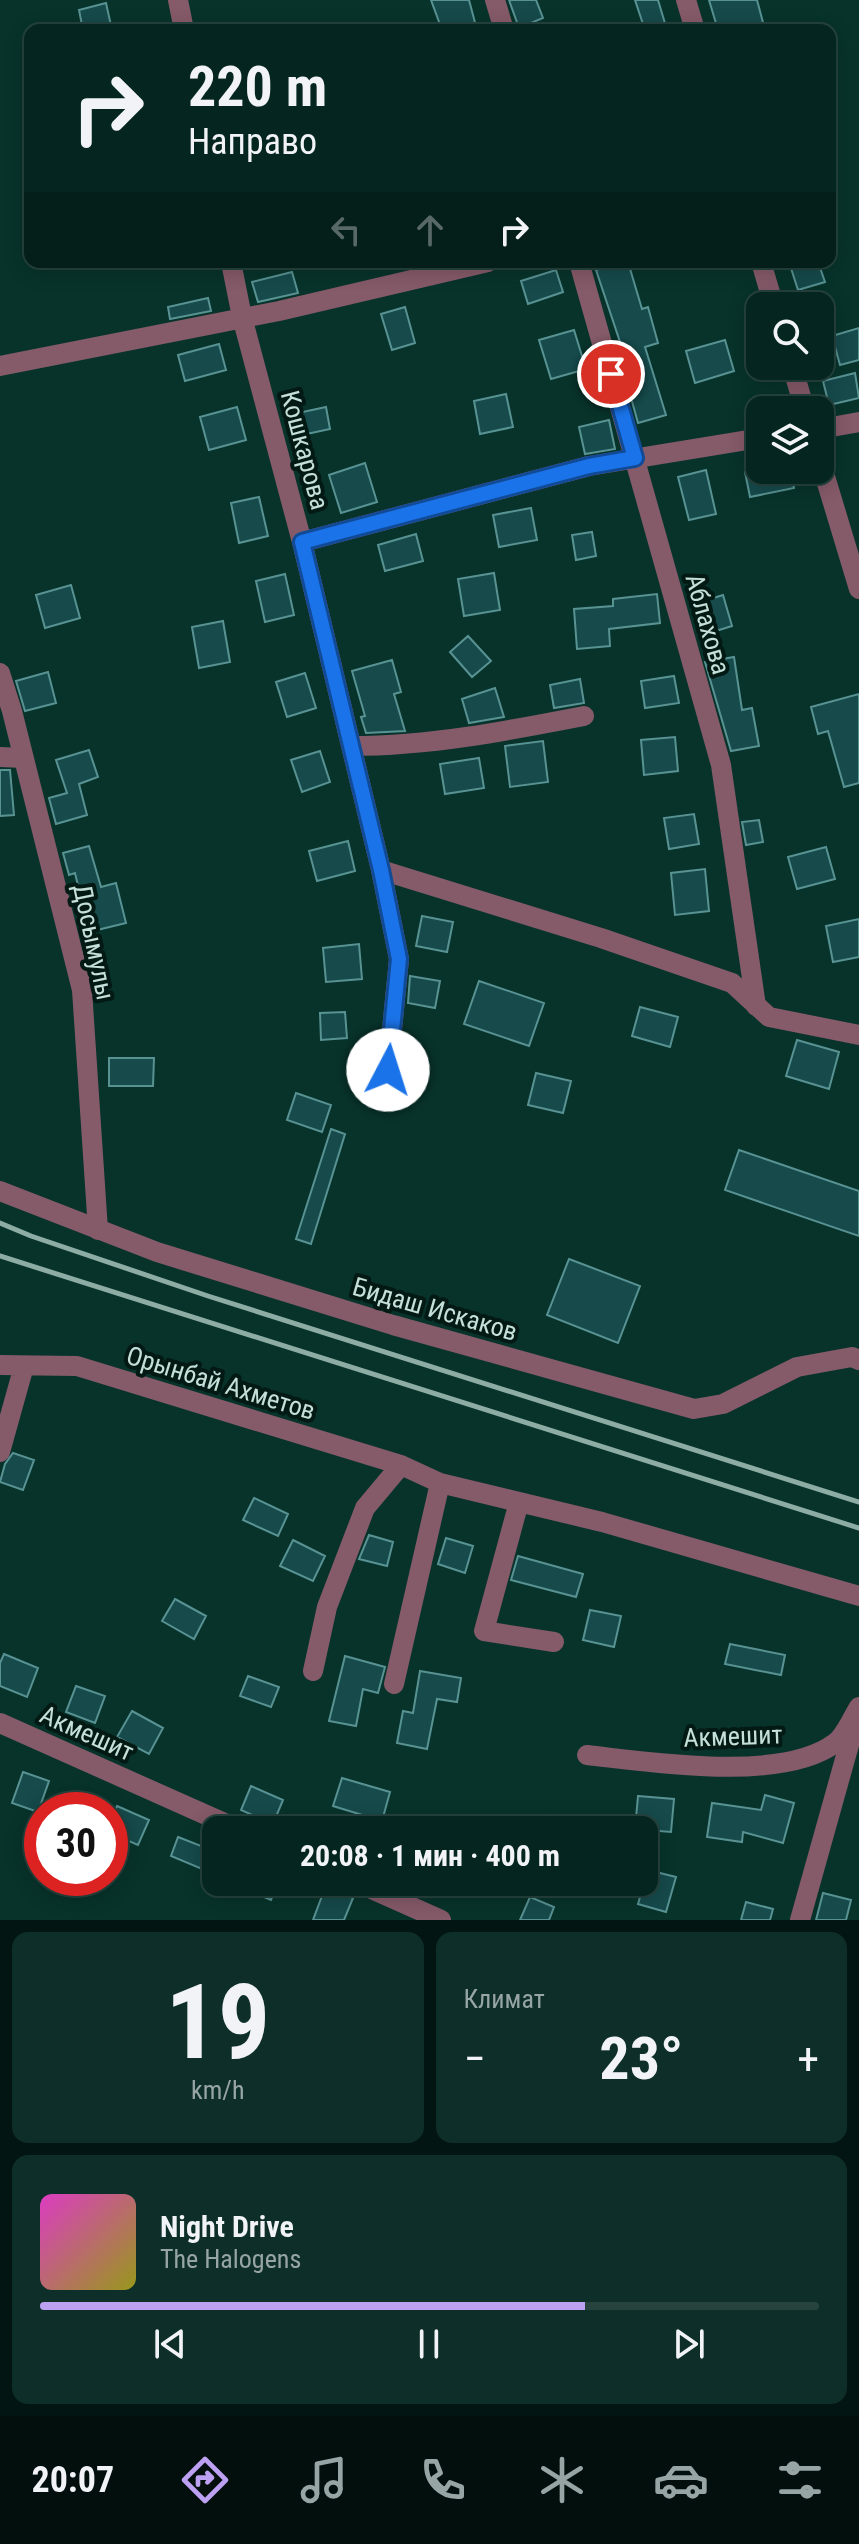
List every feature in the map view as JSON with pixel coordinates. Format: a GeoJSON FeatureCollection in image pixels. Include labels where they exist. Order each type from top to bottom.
{"type":"FeatureCollection","features":[{"type":"Feature","properties":{"kind":"street"},"geometry":{"type":"LineString","coordinates":[[178,0],[183,24]]}},
{"type":"Feature","properties":{"kind":"street"},"geometry":{"type":"LineString","coordinates":[[495,0],[502,24]]}},
{"type":"Feature","properties":{"kind":"street"},"geometry":{"type":"LineString","coordinates":[[686,0],[693,24]]}},
{"type":"Feature","properties":{"kind":"street","name":"Кошкарова"},"geometry":{"type":"LineString","coordinates":[[232,268],[242,317],[302,542],[381,870],[399,959],[388,1070]]}},
{"type":"Feature","properties":{"kind":"street"},"geometry":{"type":"LineString","coordinates":[[0,366],[279,311],[462,268]]}},
{"type":"Feature","properties":{"kind":"street","name":"Аблахова"},"geometry":{"type":"LineString","coordinates":[[581,268],[721,765],[756,1006]]}},
{"type":"Feature","properties":{"kind":"street"},"geometry":{"type":"LineString","coordinates":[[763,268],[770,292]]}},
{"type":"Feature","properties":{"kind":"street"},"geometry":{"type":"LineString","coordinates":[[834,426],[859,422]]}},
{"type":"Feature","properties":{"kind":"street"},"geometry":{"type":"LineString","coordinates":[[302,542],[589,466],[746,440]]}},
{"type":"Feature","properties":{"kind":"street"},"geometry":{"type":"LineString","coordinates":[[827,484],[859,589]]}},
{"type":"Feature","properties":{"kind":"street","name":"Досымулы"},"geometry":{"type":"LineString","coordinates":[[0,673],[82,990],[98,1230]]}},
{"type":"Feature","properties":{"kind":"street"},"geometry":{"type":"LineString","coordinates":[[351,746],[393,746],[494,734],[584,716]]}},
{"type":"Feature","properties":{"kind":"street"},"geometry":{"type":"LineString","coordinates":[[0,757],[24,758]]}},
{"type":"Feature","properties":{"kind":"street"},"geometry":{"type":"LineString","coordinates":[[381,870],[601,938],[732,983],[769,1017],[859,1035]]}},
{"type":"Feature","properties":{"kind":"street","name":"Бидаш Искаков"},"geometry":{"type":"LineString","coordinates":[[0,1191],[157,1252],[393,1325],[694,1409],[723,1404],[797,1367],[852,1357],[859,1360]]}},
{"type":"Feature","properties":{"kind":"street","name":"Орынбай Ахметов"},"geometry":{"type":"LineString","coordinates":[[0,1365],[77,1366],[401,1465],[440,1483],[602,1522],[859,1596]]}},
{"type":"Feature","properties":{"kind":"street"},"geometry":{"type":"LineString","coordinates":[[0,1452],[24,1366]]}},
{"type":"Feature","properties":{"kind":"street"},"geometry":{"type":"LineString","coordinates":[[313,1671],[327,1607],[365,1508],[401,1465]]}},
{"type":"Feature","properties":{"kind":"street"},"geometry":{"type":"LineString","coordinates":[[394,1684],[440,1483]]}},
{"type":"Feature","properties":{"kind":"street"},"geometry":{"type":"LineString","coordinates":[[519,1502],[484,1631],[554,1642]]}},
{"type":"Feature","properties":{"kind":"street","name":"Акмешит"},"geometry":{"type":"LineString","coordinates":[[587,1755],[682,1765],[745,1767],[808,1758],[838,1742],[859,1708]]}},
{"type":"Feature","properties":{"kind":"street","name":"Акмешит"},"geometry":{"type":"LineString","coordinates":[[800,1920],[859,1708]]}},
{"type":"Feature","properties":{"kind":"street","name":"Акмешит"},"geometry":{"type":"LineString","coordinates":[[0,1723],[209,1816]]}},
{"type":"Feature","properties":{"kind":"street"},"geometry":{"type":"LineString","coordinates":[[387,1896],[441,1920]]}},
{"type":"Feature","properties":{"kind":"building"},"geometry":{"type":"Polygon","coordinates":[[[431,0],[469,0],[475,24],[440,24],[431,0]]]}},
{"type":"Feature","properties":{"kind":"building"},"geometry":{"type":"Polygon","coordinates":[[[509,0],[536,0],[543,18],[529,24],[518,24],[509,0]]]}},
{"type":"Feature","properties":{"kind":"building"},"geometry":{"type":"Polygon","coordinates":[[[635,0],[658,0],[665,24],[643,24],[635,0]]]}},
{"type":"Feature","properties":{"kind":"building"},"geometry":{"type":"Polygon","coordinates":[[[709,0],[757,0],[763,24],[716,24],[709,0]]]}},
{"type":"Feature","properties":{"kind":"building"},"geometry":{"type":"Polygon","coordinates":[[[106,3],[111,24],[82,24],[79,10],[106,3]]]}},
{"type":"Feature","properties":{"kind":"building"},"geometry":{"type":"Polygon","coordinates":[[[630,268],[642,309],[648,307],[658,343],[645,347],[666,415],[638,423],[622,365],[627,363],[596,270],[630,268]]]}},
{"type":"Feature","properties":{"kind":"building"},"geometry":{"type":"Polygon","coordinates":[[[791,268],[820,268],[825,282],[798,290],[791,268]]]}},
{"type":"Feature","properties":{"kind":"building"},"geometry":{"type":"Polygon","coordinates":[[[556,270],[563,292],[528,304],[521,281],[556,270]]]}},
{"type":"Feature","properties":{"kind":"building"},"geometry":{"type":"Polygon","coordinates":[[[292,272],[298,293],[258,302],[252,282],[292,272]]]}},
{"type":"Feature","properties":{"kind":"building"},"geometry":{"type":"Polygon","coordinates":[[[208,298],[211,311],[170,319],[168,307],[208,298]]]}},
{"type":"Feature","properties":{"kind":"building"},"geometry":{"type":"Polygon","coordinates":[[[405,307],[415,343],[392,350],[381,314],[405,307]]]}},
{"type":"Feature","properties":{"kind":"building"},"geometry":{"type":"Polygon","coordinates":[[[859,328],[859,360],[840,365],[834,335],[859,328]]]}},
{"type":"Feature","properties":{"kind":"building"},"geometry":{"type":"Polygon","coordinates":[[[574,330],[586,369],[551,379],[539,340],[574,330]]]}},
{"type":"Feature","properties":{"kind":"building"},"geometry":{"type":"Polygon","coordinates":[[[725,340],[734,371],[695,383],[686,351],[725,340]]]}},
{"type":"Feature","properties":{"kind":"building"},"geometry":{"type":"Polygon","coordinates":[[[219,344],[226,370],[185,381],[178,355],[219,344]]]}},
{"type":"Feature","properties":{"kind":"building"},"geometry":{"type":"Polygon","coordinates":[[[855,373],[859,398],[834,404],[834,396],[827,396],[823,381],[855,373]]]}},
{"type":"Feature","properties":{"kind":"building"},"geometry":{"type":"Polygon","coordinates":[[[506,394],[513,427],[480,434],[474,401],[506,394]]]}},
{"type":"Feature","properties":{"kind":"building"},"geometry":{"type":"Polygon","coordinates":[[[237,407],[246,440],[209,450],[200,417],[237,407]]]}},
{"type":"Feature","properties":{"kind":"building"},"geometry":{"type":"Polygon","coordinates":[[[326,407],[330,429],[302,435],[298,413],[326,407]]]}},
{"type":"Feature","properties":{"kind":"building"},"geometry":{"type":"Polygon","coordinates":[[[609,420],[615,449],[585,454],[579,427],[609,420]]]}},
{"type":"Feature","properties":{"kind":"building"},"geometry":{"type":"Polygon","coordinates":[[[365,463],[377,502],[341,513],[329,475],[365,463]]]}},
{"type":"Feature","properties":{"kind":"building"},"geometry":{"type":"Polygon","coordinates":[[[706,470],[716,514],[689,520],[678,477],[706,470]]]}},
{"type":"Feature","properties":{"kind":"building"},"geometry":{"type":"Polygon","coordinates":[[[747,484],[793,484],[794,488],[750,497],[747,484]]]}},
{"type":"Feature","properties":{"kind":"building"},"geometry":{"type":"Polygon","coordinates":[[[259,497],[268,536],[239,543],[231,503],[259,497]]]}},
{"type":"Feature","properties":{"kind":"building"},"geometry":{"type":"Polygon","coordinates":[[[531,508],[537,540],[499,547],[493,515],[531,508]]]}},
{"type":"Feature","properties":{"kind":"building"},"geometry":{"type":"Polygon","coordinates":[[[592,532],[596,556],[576,560],[572,535],[592,532]]]}},
{"type":"Feature","properties":{"kind":"building"},"geometry":{"type":"Polygon","coordinates":[[[416,534],[423,561],[385,571],[378,545],[416,534]]]}},
{"type":"Feature","properties":{"kind":"building"},"geometry":{"type":"Polygon","coordinates":[[[494,573],[500,610],[464,616],[458,579],[494,573]]]}},
{"type":"Feature","properties":{"kind":"building"},"geometry":{"type":"Polygon","coordinates":[[[285,574],[294,615],[265,622],[256,581],[285,574]]]}},
{"type":"Feature","properties":{"kind":"building"},"geometry":{"type":"Polygon","coordinates":[[[71,585],[80,618],[45,628],[36,595],[71,585]]]}},
{"type":"Feature","properties":{"kind":"building"},"geometry":{"type":"Polygon","coordinates":[[[657,594],[660,623],[609,629],[610,646],[577,649],[574,609],[613,606],[613,599],[657,594]]]}},
{"type":"Feature","properties":{"kind":"building"},"geometry":{"type":"Polygon","coordinates":[[[723,595],[732,626],[703,635],[694,604],[723,595]]]}},
{"type":"Feature","properties":{"kind":"building"},"geometry":{"type":"Polygon","coordinates":[[[223,621],[230,662],[199,668],[192,627],[223,621]]]}},
{"type":"Feature","properties":{"kind":"building"},"geometry":{"type":"Polygon","coordinates":[[[468,636],[491,661],[472,677],[450,652],[468,636]]]}},
{"type":"Feature","properties":{"kind":"building"},"geometry":{"type":"Polygon","coordinates":[[[734,657],[742,710],[752,708],[759,746],[731,751],[705,662],[734,657]]]}},
{"type":"Feature","properties":{"kind":"building"},"geometry":{"type":"Polygon","coordinates":[[[392,660],[401,692],[394,694],[405,731],[366,733],[361,717],[365,716],[352,671],[392,660]]]}},
{"type":"Feature","properties":{"kind":"building"},"geometry":{"type":"Polygon","coordinates":[[[48,672],[56,703],[25,711],[16,681],[48,672]]]}},
{"type":"Feature","properties":{"kind":"building"},"geometry":{"type":"Polygon","coordinates":[[[305,673],[316,708],[287,717],[276,682],[305,673]]]}},
{"type":"Feature","properties":{"kind":"building"},"geometry":{"type":"Polygon","coordinates":[[[674,676],[679,703],[645,708],[641,681],[674,676]]]}},
{"type":"Feature","properties":{"kind":"building"},"geometry":{"type":"Polygon","coordinates":[[[580,679],[584,703],[554,708],[550,685],[580,679]]]}},
{"type":"Feature","properties":{"kind":"building"},"geometry":{"type":"Polygon","coordinates":[[[495,688],[504,717],[469,723],[462,699],[495,688]]]}},
{"type":"Feature","properties":{"kind":"building"},"geometry":{"type":"Polygon","coordinates":[[[859,694],[859,783],[844,787],[828,731],[818,734],[811,707],[859,694]]]}},
{"type":"Feature","properties":{"kind":"building"},"geometry":{"type":"Polygon","coordinates":[[[675,737],[678,771],[644,775],[641,740],[675,737]]]}},
{"type":"Feature","properties":{"kind":"building"},"geometry":{"type":"Polygon","coordinates":[[[543,741],[548,782],[510,787],[505,746],[543,741]]]}},
{"type":"Feature","properties":{"kind":"building"},"geometry":{"type":"Polygon","coordinates":[[[89,750],[98,777],[79,784],[87,815],[56,824],[49,798],[67,793],[56,760],[89,750]]]}},
{"type":"Feature","properties":{"kind":"building"},"geometry":{"type":"Polygon","coordinates":[[[320,751],[330,782],[302,792],[291,760],[320,751]]]}},
{"type":"Feature","properties":{"kind":"building"},"geometry":{"type":"Polygon","coordinates":[[[479,758],[484,788],[445,794],[440,764],[479,758]]]}},
{"type":"Feature","properties":{"kind":"building"},"geometry":{"type":"Polygon","coordinates":[[[0,770],[10,770],[14,815],[0,816],[0,770]]]}},
{"type":"Feature","properties":{"kind":"building"},"geometry":{"type":"Polygon","coordinates":[[[694,814],[699,844],[669,849],[664,818],[694,814]]]}},
{"type":"Feature","properties":{"kind":"building"},"geometry":{"type":"Polygon","coordinates":[[[759,820],[763,842],[746,845],[742,822],[759,820]]]}},
{"type":"Feature","properties":{"kind":"building"},"geometry":{"type":"Polygon","coordinates":[[[348,841],[355,871],[317,881],[309,851],[348,841]]]}},
{"type":"Feature","properties":{"kind":"building"},"geometry":{"type":"Polygon","coordinates":[[[89,846],[101,887],[116,883],[126,923],[89,932],[75,873],[69,875],[63,853],[89,846]]]}},
{"type":"Feature","properties":{"kind":"building"},"geometry":{"type":"Polygon","coordinates":[[[826,847],[835,879],[797,889],[788,857],[826,847]]]}},
{"type":"Feature","properties":{"kind":"building"},"geometry":{"type":"Polygon","coordinates":[[[705,869],[709,911],[675,915],[671,873],[705,869]]]}},
{"type":"Feature","properties":{"kind":"building"},"geometry":{"type":"Polygon","coordinates":[[[422,916],[453,922],[447,952],[416,946],[422,916]]]}},
{"type":"Feature","properties":{"kind":"building"},"geometry":{"type":"Polygon","coordinates":[[[859,919],[859,957],[833,962],[826,926],[859,919]]]}},
{"type":"Feature","properties":{"kind":"building"},"geometry":{"type":"Polygon","coordinates":[[[359,944],[362,979],[326,982],[323,948],[359,944]]]}},
{"type":"Feature","properties":{"kind":"building"},"geometry":{"type":"Polygon","coordinates":[[[410,976],[440,981],[435,1008],[408,1003],[410,976]]]}},
{"type":"Feature","properties":{"kind":"building"},"geometry":{"type":"Polygon","coordinates":[[[479,981],[544,1003],[529,1046],[464,1024],[479,981]]]}},
{"type":"Feature","properties":{"kind":"building"},"geometry":{"type":"Polygon","coordinates":[[[640,1007],[678,1017],[670,1047],[632,1036],[640,1007]]]}},
{"type":"Feature","properties":{"kind":"building"},"geometry":{"type":"Polygon","coordinates":[[[345,1012],[347,1038],[321,1040],[320,1013],[345,1012]]]}},
{"type":"Feature","properties":{"kind":"building"},"geometry":{"type":"Polygon","coordinates":[[[797,1040],[839,1052],[829,1089],[786,1076],[797,1040]]]}},
{"type":"Feature","properties":{"kind":"building"},"geometry":{"type":"Polygon","coordinates":[[[109,1058],[154,1058],[153,1086],[109,1086],[109,1058]]]}},
{"type":"Feature","properties":{"kind":"building"},"geometry":{"type":"Polygon","coordinates":[[[536,1073],[571,1081],[563,1113],[528,1105],[536,1073]]]}},
{"type":"Feature","properties":{"kind":"building"},"geometry":{"type":"Polygon","coordinates":[[[296,1093],[331,1105],[322,1132],[287,1120],[296,1093]]]}},
{"type":"Feature","properties":{"kind":"building"},"geometry":{"type":"Polygon","coordinates":[[[331,1129],[345,1134],[311,1244],[296,1239],[331,1129]]]}},
{"type":"Feature","properties":{"kind":"building"},"geometry":{"type":"Polygon","coordinates":[[[739,1150],[859,1191],[859,1236],[725,1190],[739,1150]]]}},
{"type":"Feature","properties":{"kind":"building"},"geometry":{"type":"Polygon","coordinates":[[[569,1259],[640,1286],[618,1343],[547,1315],[569,1259]]]}},
{"type":"Feature","properties":{"kind":"building"},"geometry":{"type":"Polygon","coordinates":[[[13,1453],[34,1460],[23,1490],[0,1482],[5,1464],[13,1453]]]}},
{"type":"Feature","properties":{"kind":"building"},"geometry":{"type":"Polygon","coordinates":[[[254,1498],[288,1514],[278,1536],[243,1520],[254,1498]]]}},
{"type":"Feature","properties":{"kind":"building"},"geometry":{"type":"Polygon","coordinates":[[[369,1535],[393,1542],[387,1566],[359,1559],[369,1535]]]}},
{"type":"Feature","properties":{"kind":"building"},"geometry":{"type":"Polygon","coordinates":[[[446,1538],[473,1546],[465,1573],[438,1564],[446,1538]]]}},
{"type":"Feature","properties":{"kind":"building"},"geometry":{"type":"Polygon","coordinates":[[[293,1540],[325,1556],[313,1581],[280,1566],[293,1540]]]}},
{"type":"Feature","properties":{"kind":"building"},"geometry":{"type":"Polygon","coordinates":[[[518,1556],[583,1574],[576,1597],[511,1580],[518,1556]]]}},
{"type":"Feature","properties":{"kind":"building"},"geometry":{"type":"Polygon","coordinates":[[[175,1599],[206,1616],[194,1639],[162,1621],[175,1599]]]}},
{"type":"Feature","properties":{"kind":"building"},"geometry":{"type":"Polygon","coordinates":[[[590,1610],[621,1616],[614,1647],[583,1640],[590,1610]]]}},
{"type":"Feature","properties":{"kind":"building"},"geometry":{"type":"Polygon","coordinates":[[[730,1644],[785,1655],[781,1675],[725,1664],[730,1644]]]}},
{"type":"Feature","properties":{"kind":"building"},"geometry":{"type":"Polygon","coordinates":[[[4,1654],[38,1668],[27,1697],[0,1686],[0,1663],[4,1654]]]}},
{"type":"Feature","properties":{"kind":"building"},"geometry":{"type":"Polygon","coordinates":[[[345,1656],[385,1667],[378,1693],[363,1689],[356,1726],[329,1721],[345,1656]]]}},
{"type":"Feature","properties":{"kind":"building"},"geometry":{"type":"Polygon","coordinates":[[[420,1671],[461,1678],[457,1702],[437,1699],[427,1749],[397,1743],[403,1711],[413,1713],[420,1671]]]}},
{"type":"Feature","properties":{"kind":"building"},"geometry":{"type":"Polygon","coordinates":[[[248,1676],[279,1687],[271,1707],[240,1696],[248,1676]]]}},
{"type":"Feature","properties":{"kind":"building"},"geometry":{"type":"Polygon","coordinates":[[[76,1686],[105,1696],[95,1723],[66,1712],[76,1686]]]}},
{"type":"Feature","properties":{"kind":"building"},"geometry":{"type":"Polygon","coordinates":[[[132,1711],[163,1728],[149,1754],[117,1737],[132,1711]]]}},
{"type":"Feature","properties":{"kind":"building"},"geometry":{"type":"Polygon","coordinates":[[[23,1772],[49,1781],[45,1792],[24,1792],[24,1807],[12,1803],[23,1772]]]}},
{"type":"Feature","properties":{"kind":"building"},"geometry":{"type":"Polygon","coordinates":[[[342,1778],[390,1792],[383,1816],[366,1816],[333,1806],[342,1778]]]}},
{"type":"Feature","properties":{"kind":"building"},"geometry":{"type":"Polygon","coordinates":[[[251,1786],[283,1800],[276,1816],[255,1816],[241,1810],[251,1786]]]}},
{"type":"Feature","properties":{"kind":"building"},"geometry":{"type":"Polygon","coordinates":[[[765,1795],[794,1803],[783,1843],[743,1832],[742,1842],[707,1837],[712,1803],[761,1810],[765,1795]]]}},
{"type":"Feature","properties":{"kind":"building"},"geometry":{"type":"Polygon","coordinates":[[[638,1796],[674,1799],[671,1832],[658,1831],[658,1816],[636,1816],[638,1796]]]}},
{"type":"Feature","properties":{"kind":"building"},"geometry":{"type":"Polygon","coordinates":[[[128,1811],[149,1820],[138,1845],[128,1841],[128,1811]]]}},
{"type":"Feature","properties":{"kind":"building"},"geometry":{"type":"Polygon","coordinates":[[[178,1837],[202,1846],[202,1869],[171,1856],[178,1837]]]}},
{"type":"Feature","properties":{"kind":"building"},"geometry":{"type":"Polygon","coordinates":[[[658,1872],[676,1877],[666,1912],[638,1904],[640,1896],[658,1896],[658,1872]]]}},
{"type":"Feature","properties":{"kind":"building"},"geometry":{"type":"Polygon","coordinates":[[[823,1893],[851,1900],[846,1920],[816,1920],[823,1893]]]}},
{"type":"Feature","properties":{"kind":"building"},"geometry":{"type":"Polygon","coordinates":[[[322,1896],[353,1898],[344,1920],[313,1920],[322,1896]]]}},
{"type":"Feature","properties":{"kind":"building"},"geometry":{"type":"Polygon","coordinates":[[[530,1897],[554,1907],[549,1920],[520,1920],[530,1897]]]}},
{"type":"Feature","properties":{"kind":"building"},"geometry":{"type":"Polygon","coordinates":[[[746,1902],[773,1909],[770,1920],[741,1920],[746,1902]]]}},
{"type":"Feature","properties":{"kind":"railway"},"geometry":{"type":"LineString","coordinates":[[0,1223],[208,1296],[859,1502]]}},
{"type":"Feature","properties":{"kind":"railway"},"geometry":{"type":"LineString","coordinates":[[0,1256],[859,1528]]}},
{"type":"Feature","properties":{"kind":"route"},"geometry":{"type":"LineString","coordinates":[[388,1070],[399,959],[381,870],[302,542],[589,466],[635,458],[611,374]]}}]}
